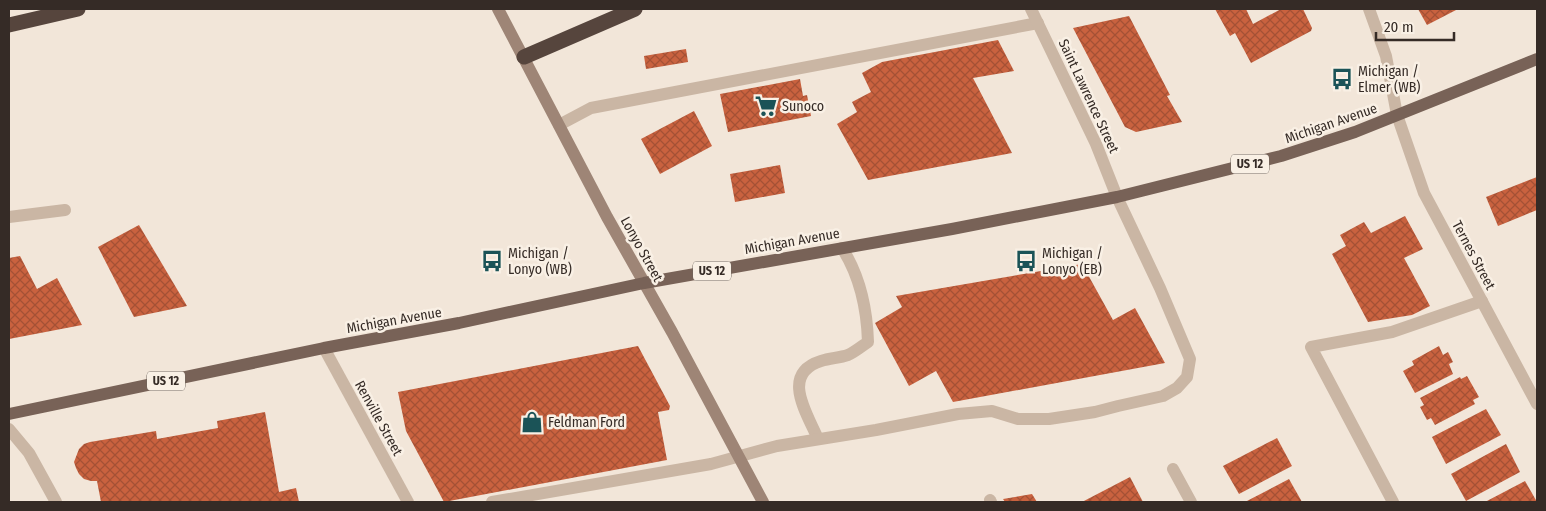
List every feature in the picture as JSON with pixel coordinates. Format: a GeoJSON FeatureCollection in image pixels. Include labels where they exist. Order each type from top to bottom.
{"type":"FeatureCollection","features":[{"type":"Feature","properties":{"kind":"highway"},"geometry":{"type":"LineString","coordinates":[[9,25],[78,9]]}},
{"type":"Feature","properties":{"kind":"highway"},"geometry":{"type":"LineString","coordinates":[[524,57],[634,9]]}},
{"type":"Feature","properties":{"kind":"main road","name":"Michigan Avenue"},"geometry":{"type":"LineString","coordinates":[[9,414],[324,348],[459,323],[644,283],[952,229],[1117,197],[1281,156],[1354,132],[1537,59]]}},
{"type":"Feature","properties":{"kind":"street","name":"Lonyo Street"},"geometry":{"type":"LineString","coordinates":[[498,9],[607,217],[677,341],[763,502]]}},
{"type":"Feature","properties":{"kind":"street","name":"Saint Lawrence Street"},"geometry":{"type":"LineString","coordinates":[[492,502],[711,464],[778,446],[958,414],[992,411],[1018,419],[1049,419],[1095,412],[1163,396],[1177,388],[1187,377],[1190,359],[1160,288],[1117,197],[1096,144],[1031,9]]}},
{"type":"Feature","properties":{"kind":"street","name":"Ternes Street"},"geometry":{"type":"LineString","coordinates":[[1369,9],[1386,56],[1396,115],[1424,193],[1537,404]]}},
{"type":"Feature","properties":{"kind":"street"},"geometry":{"type":"LineString","coordinates":[[559,125],[591,108],[1038,23]]}},
{"type":"Feature","properties":{"kind":"street"},"geometry":{"type":"LineString","coordinates":[[9,217],[65,210]]}},
{"type":"Feature","properties":{"kind":"street"},"geometry":{"type":"LineString","coordinates":[[818,439],[800,398],[798,382],[806,369],[820,361],[849,354],[868,342],[867,320],[862,296],[854,268],[842,248]]}},
{"type":"Feature","properties":{"kind":"street"},"geometry":{"type":"LineString","coordinates":[[1393,502],[1311,347],[1392,332],[1482,301]]}},
{"type":"Feature","properties":{"kind":"street","name":"Renville Street"},"geometry":{"type":"LineString","coordinates":[[324,348],[408,502]]}},
{"type":"Feature","properties":{"kind":"street"},"geometry":{"type":"LineString","coordinates":[[9,429],[29,453],[56,502]]}},
{"type":"Feature","properties":{"kind":"street"},"geometry":{"type":"LineString","coordinates":[[1174,469],[1191,502]]}},
{"type":"Feature","properties":{"kind":"building"},"geometry":{"type":"Polygon","coordinates":[[[1215,9],[1246,9],[1253,24],[1281,9],[1303,9],[1312,28],[1311,31],[1251,63],[1235,33],[1230,36],[1215,9]]]}},
{"type":"Feature","properties":{"kind":"building"},"geometry":{"type":"Polygon","coordinates":[[[1418,9],[1458,9],[1427,25],[1418,9]]]}},
{"type":"Feature","properties":{"kind":"building"},"geometry":{"type":"Polygon","coordinates":[[[1129,16],[1170,95],[1167,96],[1182,122],[1136,132],[1125,127],[1073,28],[1129,16]]]}},
{"type":"Feature","properties":{"kind":"building"},"geometry":{"type":"Polygon","coordinates":[[[998,40],[1014,71],[973,78],[1012,153],[868,180],[837,124],[857,112],[852,102],[871,92],[862,73],[882,62],[998,40]]]}},
{"type":"Feature","properties":{"kind":"building"},"geometry":{"type":"Polygon","coordinates":[[[686,49],[688,62],[646,69],[644,56],[686,49]]]}},
{"type":"Feature","properties":{"kind":"building","name":"Sunoco"},"geometry":{"type":"Polygon","coordinates":[[[800,79],[803,96],[807,95],[811,116],[728,132],[720,94],[800,79]]]}},
{"type":"Feature","properties":{"kind":"building"},"geometry":{"type":"Polygon","coordinates":[[[694,111],[712,146],[660,174],[641,139],[694,111]]]}},
{"type":"Feature","properties":{"kind":"building"},"geometry":{"type":"Polygon","coordinates":[[[780,165],[785,193],[735,202],[730,174],[780,165]]]}},
{"type":"Feature","properties":{"kind":"building"},"geometry":{"type":"Polygon","coordinates":[[[1537,177],[1537,210],[1498,226],[1486,197],[1537,177]]]}},
{"type":"Feature","properties":{"kind":"building"},"geometry":{"type":"Polygon","coordinates":[[[1405,216],[1423,249],[1404,258],[1430,306],[1412,315],[1368,322],[1332,254],[1346,246],[1340,235],[1364,222],[1371,233],[1405,216]]]}},
{"type":"Feature","properties":{"kind":"building"},"geometry":{"type":"Polygon","coordinates":[[[139,225],[187,306],[134,317],[98,247],[139,225]]]}},
{"type":"Feature","properties":{"kind":"building"},"geometry":{"type":"Polygon","coordinates":[[[20,256],[37,289],[57,278],[82,325],[9,339],[9,258],[20,256]]]}},
{"type":"Feature","properties":{"kind":"building"},"geometry":{"type":"Polygon","coordinates":[[[1082,264],[1113,320],[1135,308],[1165,363],[953,402],[936,371],[909,386],[875,323],[902,307],[896,296],[1082,264]]]}},
{"type":"Feature","properties":{"kind":"building","name":"Feldman Ford"},"geometry":{"type":"Polygon","coordinates":[[[638,346],[670,406],[669,410],[658,412],[667,460],[444,502],[406,431],[398,392],[638,346]]]}},
{"type":"Feature","properties":{"kind":"building"},"geometry":{"type":"Polygon","coordinates":[[[1439,346],[1443,355],[1448,352],[1453,362],[1449,364],[1453,374],[1415,393],[1403,371],[1414,365],[1412,361],[1439,346]]]}},
{"type":"Feature","properties":{"kind":"building"},"geometry":{"type":"Polygon","coordinates":[[[1467,376],[1479,397],[1473,400],[1475,404],[1435,425],[1431,418],[1427,420],[1420,407],[1424,405],[1420,398],[1460,377],[1461,379],[1467,376]]]}},
{"type":"Feature","properties":{"kind":"building"},"geometry":{"type":"Polygon","coordinates":[[[1486,409],[1501,435],[1446,464],[1432,437],[1486,409]]]}},
{"type":"Feature","properties":{"kind":"building"},"geometry":{"type":"Polygon","coordinates":[[[265,412],[279,492],[296,488],[299,502],[101,502],[97,481],[84,479],[79,474],[74,462],[79,449],[84,444],[90,442],[156,431],[157,439],[218,428],[217,421],[265,412]]]}},
{"type":"Feature","properties":{"kind":"building"},"geometry":{"type":"Polygon","coordinates":[[[1277,438],[1292,466],[1239,494],[1223,466],[1277,438]]]}},
{"type":"Feature","properties":{"kind":"building"},"geometry":{"type":"Polygon","coordinates":[[[1506,444],[1520,472],[1466,501],[1451,474],[1506,444]]]}},
{"type":"Feature","properties":{"kind":"building"},"geometry":{"type":"Polygon","coordinates":[[[1130,477],[1143,502],[1082,502],[1130,477]]]}},
{"type":"Feature","properties":{"kind":"building"},"geometry":{"type":"Polygon","coordinates":[[[1289,479],[1302,502],[1245,502],[1289,479]]]}},
{"type":"Feature","properties":{"kind":"building"},"geometry":{"type":"Polygon","coordinates":[[[1525,481],[1537,502],[1485,502],[1525,481]]]}},
{"type":"Feature","properties":{"kind":"building"},"geometry":{"type":"Polygon","coordinates":[[[1032,494],[1037,502],[1005,502],[1003,499],[1032,494]]]}},
{"type":"Feature","properties":{"kind":"place","name":"Michigan / Elmer (WB)"},"geometry":{"type":"Point","coordinates":[1342,79]}},
{"type":"Feature","properties":{"kind":"place","name":"Sunoco"},"geometry":{"type":"Point","coordinates":[766,106]}},
{"type":"Feature","properties":{"kind":"place","name":"Michigan / Lonyo (WB)"},"geometry":{"type":"Point","coordinates":[492,261]}},
{"type":"Feature","properties":{"kind":"place","name":"Michigan / Lonyo (EB)"},"geometry":{"type":"Point","coordinates":[1026,261]}},
{"type":"Feature","properties":{"kind":"place","name":"Feldman Ford"},"geometry":{"type":"Point","coordinates":[532,422]}}]}
